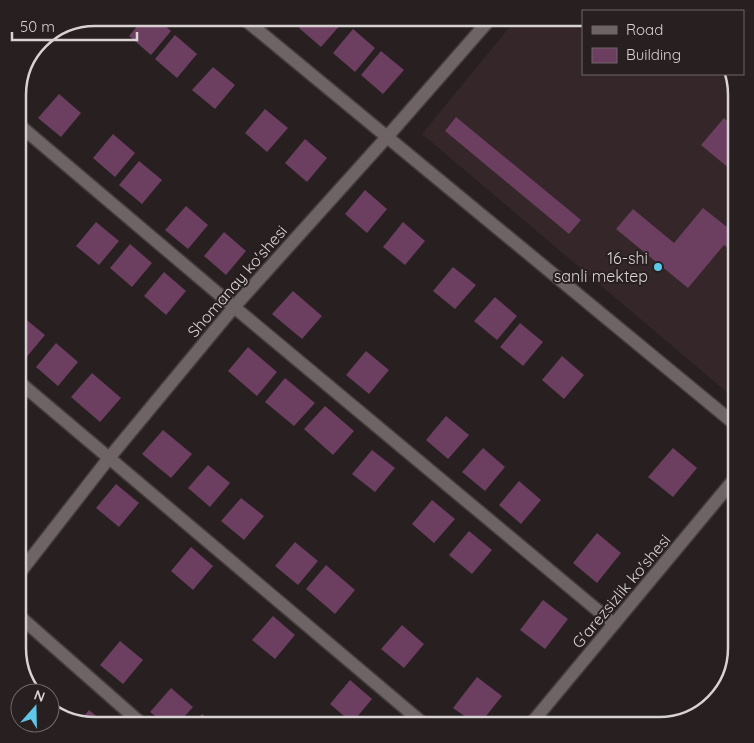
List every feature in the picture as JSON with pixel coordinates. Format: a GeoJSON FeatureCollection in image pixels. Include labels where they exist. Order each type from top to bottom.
{"type":"FeatureCollection","features":[{"type":"Feature","properties":{"kind":"street"},"geometry":{"type":"LineString","coordinates":[[253,26],[728,418]]}},
{"type":"Feature","properties":{"kind":"street","name":"Shomanay ko'shesi"},"geometry":{"type":"LineString","coordinates":[[26,565],[109,458],[234,307],[484,26]]}},
{"type":"Feature","properties":{"kind":"street"},"geometry":{"type":"LineString","coordinates":[[26,131],[614,624]]}},
{"type":"Feature","properties":{"kind":"street"},"geometry":{"type":"LineString","coordinates":[[26,388],[414,717]]}},
{"type":"Feature","properties":{"kind":"street","name":"G'arezsizlik ko'shesi"},"geometry":{"type":"LineString","coordinates":[[537,717],[728,487]]}},
{"type":"Feature","properties":{"kind":"street"},"geometry":{"type":"LineString","coordinates":[[26,622],[133,717]]}},
{"type":"Feature","properties":{"kind":"shaded area","name":"16-shi sanli mektep"},"geometry":{"type":"Polygon","coordinates":[[[510,26],[582,26],[582,75],[724,75],[728,95],[728,393],[422,134],[510,26]]]}},
{"type":"Feature","properties":{"kind":"building"},"geometry":{"type":"Polygon","coordinates":[[[137,26],[165,26],[171,31],[151,55],[129,36],[137,26]]]}},
{"type":"Feature","properties":{"kind":"building"},"geometry":{"type":"Polygon","coordinates":[[[301,26],[339,26],[321,47],[299,28],[301,26]]]}},
{"type":"Feature","properties":{"kind":"building"},"geometry":{"type":"Polygon","coordinates":[[[353,29],[375,48],[355,72],[333,53],[353,29]]]}},
{"type":"Feature","properties":{"kind":"building"},"geometry":{"type":"Polygon","coordinates":[[[175,35],[197,54],[177,78],[155,59],[175,35]]]}},
{"type":"Feature","properties":{"kind":"building"},"geometry":{"type":"Polygon","coordinates":[[[381,51],[404,70],[383,94],[361,75],[381,51]]]}},
{"type":"Feature","properties":{"kind":"building"},"geometry":{"type":"Polygon","coordinates":[[[213,67],[235,85],[215,109],[192,90],[213,67]]]}},
{"type":"Feature","properties":{"kind":"building"},"geometry":{"type":"Polygon","coordinates":[[[59,94],[81,113],[61,137],[38,118],[59,94]]]}},
{"type":"Feature","properties":{"kind":"building"},"geometry":{"type":"Polygon","coordinates":[[[265,109],[288,128],[267,152],[245,133],[265,109]]]}},
{"type":"Feature","properties":{"kind":"building"},"geometry":{"type":"Polygon","coordinates":[[[456,117],[581,220],[569,234],[445,131],[456,117]]]}},
{"type":"Feature","properties":{"kind":"building"},"geometry":{"type":"Polygon","coordinates":[[[724,118],[728,122],[728,167],[701,145],[724,118]]]}},
{"type":"Feature","properties":{"kind":"building"},"geometry":{"type":"Polygon","coordinates":[[[113,134],[135,153],[115,177],[93,158],[113,134]]]}},
{"type":"Feature","properties":{"kind":"building"},"geometry":{"type":"Polygon","coordinates":[[[305,139],[327,158],[307,182],[285,163],[305,139]]]}},
{"type":"Feature","properties":{"kind":"building"},"geometry":{"type":"Polygon","coordinates":[[[139,161],[162,180],[142,204],[119,185],[139,161]]]}},
{"type":"Feature","properties":{"kind":"building"},"geometry":{"type":"Polygon","coordinates":[[[365,190],[387,209],[367,233],[345,214],[365,190]]]}},
{"type":"Feature","properties":{"kind":"building"},"geometry":{"type":"Polygon","coordinates":[[[186,206],[208,225],[188,249],[165,230],[186,206]]]}},
{"type":"Feature","properties":{"kind":"building"},"geometry":{"type":"Polygon","coordinates":[[[703,208],[728,228],[728,248],[724,245],[688,288],[616,229],[633,209],[674,243],[703,208]]]}},
{"type":"Feature","properties":{"kind":"building"},"geometry":{"type":"Polygon","coordinates":[[[96,222],[119,241],[99,265],[76,246],[96,222]]]}},
{"type":"Feature","properties":{"kind":"building"},"geometry":{"type":"Polygon","coordinates":[[[403,222],[425,241],[405,265],[383,247],[403,222]]]}},
{"type":"Feature","properties":{"kind":"building"},"geometry":{"type":"Polygon","coordinates":[[[224,232],[246,251],[226,275],[204,256],[224,232]]]}},
{"type":"Feature","properties":{"kind":"building"},"geometry":{"type":"Polygon","coordinates":[[[130,244],[152,263],[132,287],[110,268],[130,244]]]}},
{"type":"Feature","properties":{"kind":"building"},"geometry":{"type":"Polygon","coordinates":[[[453,267],[476,285],[455,309],[433,291],[453,267]]]}},
{"type":"Feature","properties":{"kind":"building"},"geometry":{"type":"Polygon","coordinates":[[[164,272],[186,291],[166,315],[144,296],[164,272]]]}},
{"type":"Feature","properties":{"kind":"building"},"geometry":{"type":"Polygon","coordinates":[[[293,291],[322,316],[302,339],[272,314],[293,291]]]}},
{"type":"Feature","properties":{"kind":"building"},"geometry":{"type":"Polygon","coordinates":[[[495,297],[517,316],[497,340],[474,321],[495,297]]]}},
{"type":"Feature","properties":{"kind":"building"},"geometry":{"type":"Polygon","coordinates":[[[26,319],[45,335],[26,358],[26,319]]]}},
{"type":"Feature","properties":{"kind":"building"},"geometry":{"type":"Polygon","coordinates":[[[520,323],[543,342],[523,366],[500,347],[520,323]]]}},
{"type":"Feature","properties":{"kind":"building"},"geometry":{"type":"Polygon","coordinates":[[[56,343],[78,362],[58,386],[36,367],[56,343]]]}},
{"type":"Feature","properties":{"kind":"building"},"geometry":{"type":"Polygon","coordinates":[[[248,347],[277,372],[257,396],[228,371],[248,347]]]}},
{"type":"Feature","properties":{"kind":"building"},"geometry":{"type":"Polygon","coordinates":[[[366,351],[389,370],[369,394],[346,375],[366,351]]]}},
{"type":"Feature","properties":{"kind":"building"},"geometry":{"type":"Polygon","coordinates":[[[562,356],[584,375],[564,399],[542,380],[562,356]]]}},
{"type":"Feature","properties":{"kind":"building"},"geometry":{"type":"Polygon","coordinates":[[[92,373],[121,398],[100,422],[71,397],[92,373]]]}},
{"type":"Feature","properties":{"kind":"building"},"geometry":{"type":"Polygon","coordinates":[[[285,378],[315,403],[294,426],[265,402],[285,378]]]}},
{"type":"Feature","properties":{"kind":"building"},"geometry":{"type":"Polygon","coordinates":[[[325,406],[354,431],[333,455],[304,429],[325,406]]]}},
{"type":"Feature","properties":{"kind":"building"},"geometry":{"type":"Polygon","coordinates":[[[446,416],[469,435],[448,459],[426,440],[446,416]]]}},
{"type":"Feature","properties":{"kind":"building"},"geometry":{"type":"Polygon","coordinates":[[[163,430],[192,454],[171,478],[142,454],[163,430]]]}},
{"type":"Feature","properties":{"kind":"building"},"geometry":{"type":"Polygon","coordinates":[[[483,448],[505,467],[485,491],[462,472],[483,448]]]}},
{"type":"Feature","properties":{"kind":"building"},"geometry":{"type":"Polygon","coordinates":[[[673,448],[697,468],[673,497],[648,477],[673,448]]]}},
{"type":"Feature","properties":{"kind":"building"},"geometry":{"type":"Polygon","coordinates":[[[372,450],[395,468],[375,492],[352,474],[372,450]]]}},
{"type":"Feature","properties":{"kind":"building"},"geometry":{"type":"Polygon","coordinates":[[[208,465],[230,483],[210,507],[188,488],[208,465]]]}},
{"type":"Feature","properties":{"kind":"building"},"geometry":{"type":"Polygon","coordinates":[[[519,481],[541,500],[521,524],[499,505],[519,481]]]}},
{"type":"Feature","properties":{"kind":"building"},"geometry":{"type":"Polygon","coordinates":[[[116,484],[139,503],[119,527],[96,508],[116,484]]]}},
{"type":"Feature","properties":{"kind":"building"},"geometry":{"type":"Polygon","coordinates":[[[241,498],[264,516],[244,540],[221,521],[241,498]]]}},
{"type":"Feature","properties":{"kind":"building"},"geometry":{"type":"Polygon","coordinates":[[[432,500],[455,519],[434,543],[412,524],[432,500]]]}},
{"type":"Feature","properties":{"kind":"building"},"geometry":{"type":"Polygon","coordinates":[[[469,531],[492,550],[472,574],[449,555],[469,531]]]}},
{"type":"Feature","properties":{"kind":"building"},"geometry":{"type":"Polygon","coordinates":[[[597,533],[621,553],[597,583],[573,563],[597,533]]]}},
{"type":"Feature","properties":{"kind":"building"},"geometry":{"type":"Polygon","coordinates":[[[295,542],[318,561],[298,585],[275,566],[295,542]]]}},
{"type":"Feature","properties":{"kind":"building"},"geometry":{"type":"Polygon","coordinates":[[[191,547],[213,566],[193,590],[171,571],[191,547]]]}},
{"type":"Feature","properties":{"kind":"building"},"geometry":{"type":"Polygon","coordinates":[[[326,565],[355,590],[335,614],[306,589],[326,565]]]}},
{"type":"Feature","properties":{"kind":"building"},"geometry":{"type":"Polygon","coordinates":[[[543,600],[568,619],[545,649],[520,630],[543,600]]]}},
{"type":"Feature","properties":{"kind":"building"},"geometry":{"type":"Polygon","coordinates":[[[273,616],[295,635],[275,659],[252,640],[273,616]]]}},
{"type":"Feature","properties":{"kind":"building"},"geometry":{"type":"Polygon","coordinates":[[[402,625],[424,644],[404,668],[381,649],[402,625]]]}},
{"type":"Feature","properties":{"kind":"building"},"geometry":{"type":"Polygon","coordinates":[[[120,641],[143,660],[123,684],[100,665],[120,641]]]}},
{"type":"Feature","properties":{"kind":"building"},"geometry":{"type":"Polygon","coordinates":[[[477,677],[502,696],[485,717],[466,717],[453,708],[477,677]]]}},
{"type":"Feature","properties":{"kind":"building"},"geometry":{"type":"Polygon","coordinates":[[[350,680],[372,699],[357,717],[345,717],[330,704],[350,680]]]}},
{"type":"Feature","properties":{"kind":"building"},"geometry":{"type":"Polygon","coordinates":[[[171,688],[193,707],[184,717],[157,717],[150,712],[171,688]]]}},
{"type":"Feature","properties":{"kind":"building"},"geometry":{"type":"Polygon","coordinates":[[[89,710],[97,717],[95,717],[85,715],[89,710]]]}},
{"type":"Feature","properties":{"kind":"place","name":"16-shi sanli mektep"},"geometry":{"type":"Point","coordinates":[658,267]}}]}
